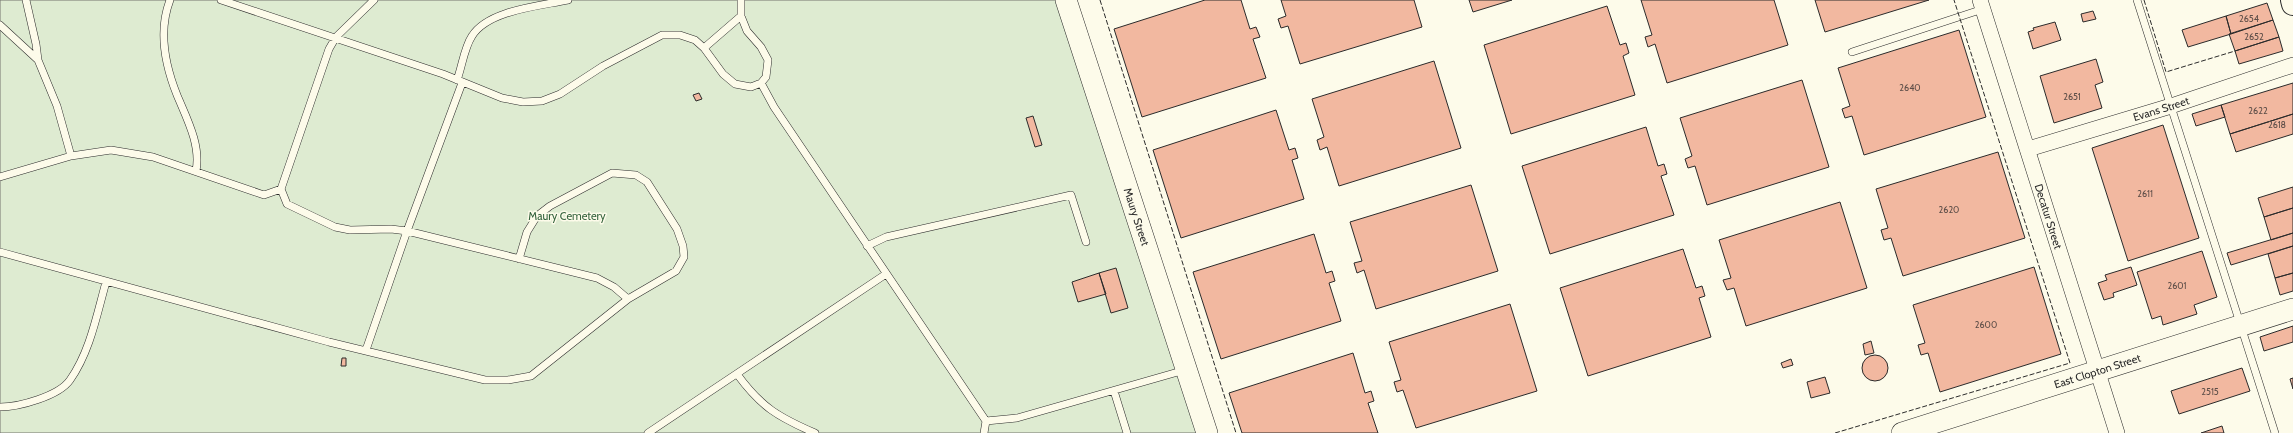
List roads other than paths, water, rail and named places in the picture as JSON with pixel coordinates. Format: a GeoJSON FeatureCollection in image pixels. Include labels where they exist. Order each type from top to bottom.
{"type":"FeatureCollection","features":[{"type":"Feature","properties":{"kind":"main road"},"geometry":{"type":"LineString","coordinates":[[2292,0],[2293,4]]}},
{"type":"Feature","properties":{"kind":"street","name":"Maury Street"},"geometry":{"type":"LineString","coordinates":[[1066,0],[1207,433]]}},
{"type":"Feature","properties":{"kind":"street","name":"Decatur Street"},"geometry":{"type":"LineString","coordinates":[[1982,5],[2117,433]]}},
{"type":"Feature","properties":{"kind":"street","name":"Evans Street"},"geometry":{"type":"LineString","coordinates":[[2028,149],[2171,106],[2293,65]]}},
{"type":"Feature","properties":{"kind":"street","name":"East Clopton Street"},"geometry":{"type":"LineString","coordinates":[[1902,433],[2293,309]]}},
{"type":"Feature","properties":{"kind":"lane"},"geometry":{"type":"LineString","coordinates":[[26,0],[38,60],[57,106],[71,156]]}},
{"type":"Feature","properties":{"kind":"lane"},"geometry":{"type":"LineString","coordinates":[[170,0],[163,22],[162,35],[176,93],[199,157],[196,171]]}},
{"type":"Feature","properties":{"kind":"lane"},"geometry":{"type":"LineString","coordinates":[[221,0],[336,37],[460,81],[502,98],[523,102],[542,101],[560,94],[603,66],[662,35],[680,35],[694,40],[704,48],[723,74],[735,84],[751,88],[761,83],[766,77],[768,60],[761,47],[747,30],[741,16],[741,0]]}},
{"type":"Feature","properties":{"kind":"lane"},"geometry":{"type":"LineString","coordinates":[[374,0],[336,37],[329,49],[281,189],[287,204],[335,227],[350,230],[391,229],[407,231],[596,278],[614,287],[628,299]]}},
{"type":"Feature","properties":{"kind":"lane"},"geometry":{"type":"LineString","coordinates":[[366,350],[460,81],[471,37],[488,21],[502,14],[568,0]]}},
{"type":"Feature","properties":{"kind":"lane"},"geometry":{"type":"LineString","coordinates":[[2137,0],[2275,433]]}},
{"type":"Feature","properties":{"kind":"lane"},"geometry":{"type":"LineString","coordinates":[[1852,52],[1982,5]]}},
{"type":"Feature","properties":{"kind":"lane"},"geometry":{"type":"LineString","coordinates":[[704,48],[741,16]]}},
{"type":"Feature","properties":{"kind":"lane"},"geometry":{"type":"LineString","coordinates":[[0,25],[38,60]]}},
{"type":"Feature","properties":{"kind":"lane"},"geometry":{"type":"LineString","coordinates":[[761,83],[774,107],[986,421],[984,433]]}},
{"type":"Feature","properties":{"kind":"lane"},"geometry":{"type":"LineString","coordinates":[[0,177],[71,156],[111,150],[153,156],[264,195],[281,189]]}},
{"type":"Feature","properties":{"kind":"lane"},"geometry":{"type":"LineString","coordinates":[[0,252],[106,282],[485,380],[508,380],[531,376],[628,299],[676,271],[684,257],[684,246],[677,229],[647,182],[636,175],[612,173],[550,206],[537,216],[527,232],[519,259]]}},
{"type":"Feature","properties":{"kind":"lane"},"geometry":{"type":"LineString","coordinates":[[867,246],[886,238],[1071,195],[1086,242]]}},
{"type":"Feature","properties":{"kind":"lane"},"geometry":{"type":"LineString","coordinates":[[648,433],[886,274]]}},
{"type":"Feature","properties":{"kind":"lane"},"geometry":{"type":"LineString","coordinates":[[0,407],[33,402],[70,381],[80,364],[106,282]]}},
{"type":"Feature","properties":{"kind":"lane"},"geometry":{"type":"LineString","coordinates":[[986,421],[1017,418],[1187,369]]}},
{"type":"Feature","properties":{"kind":"lane"},"geometry":{"type":"LineString","coordinates":[[737,374],[761,404],[776,414],[815,433]]}},
{"type":"Feature","properties":{"kind":"lane"},"geometry":{"type":"LineString","coordinates":[[1114,391],[1127,433]]}},
{"type":"Feature","properties":{"kind":"park label","name":"Maury Cemetery"},"geometry":{"type":"Point","coordinates":[567,216]}}]}
